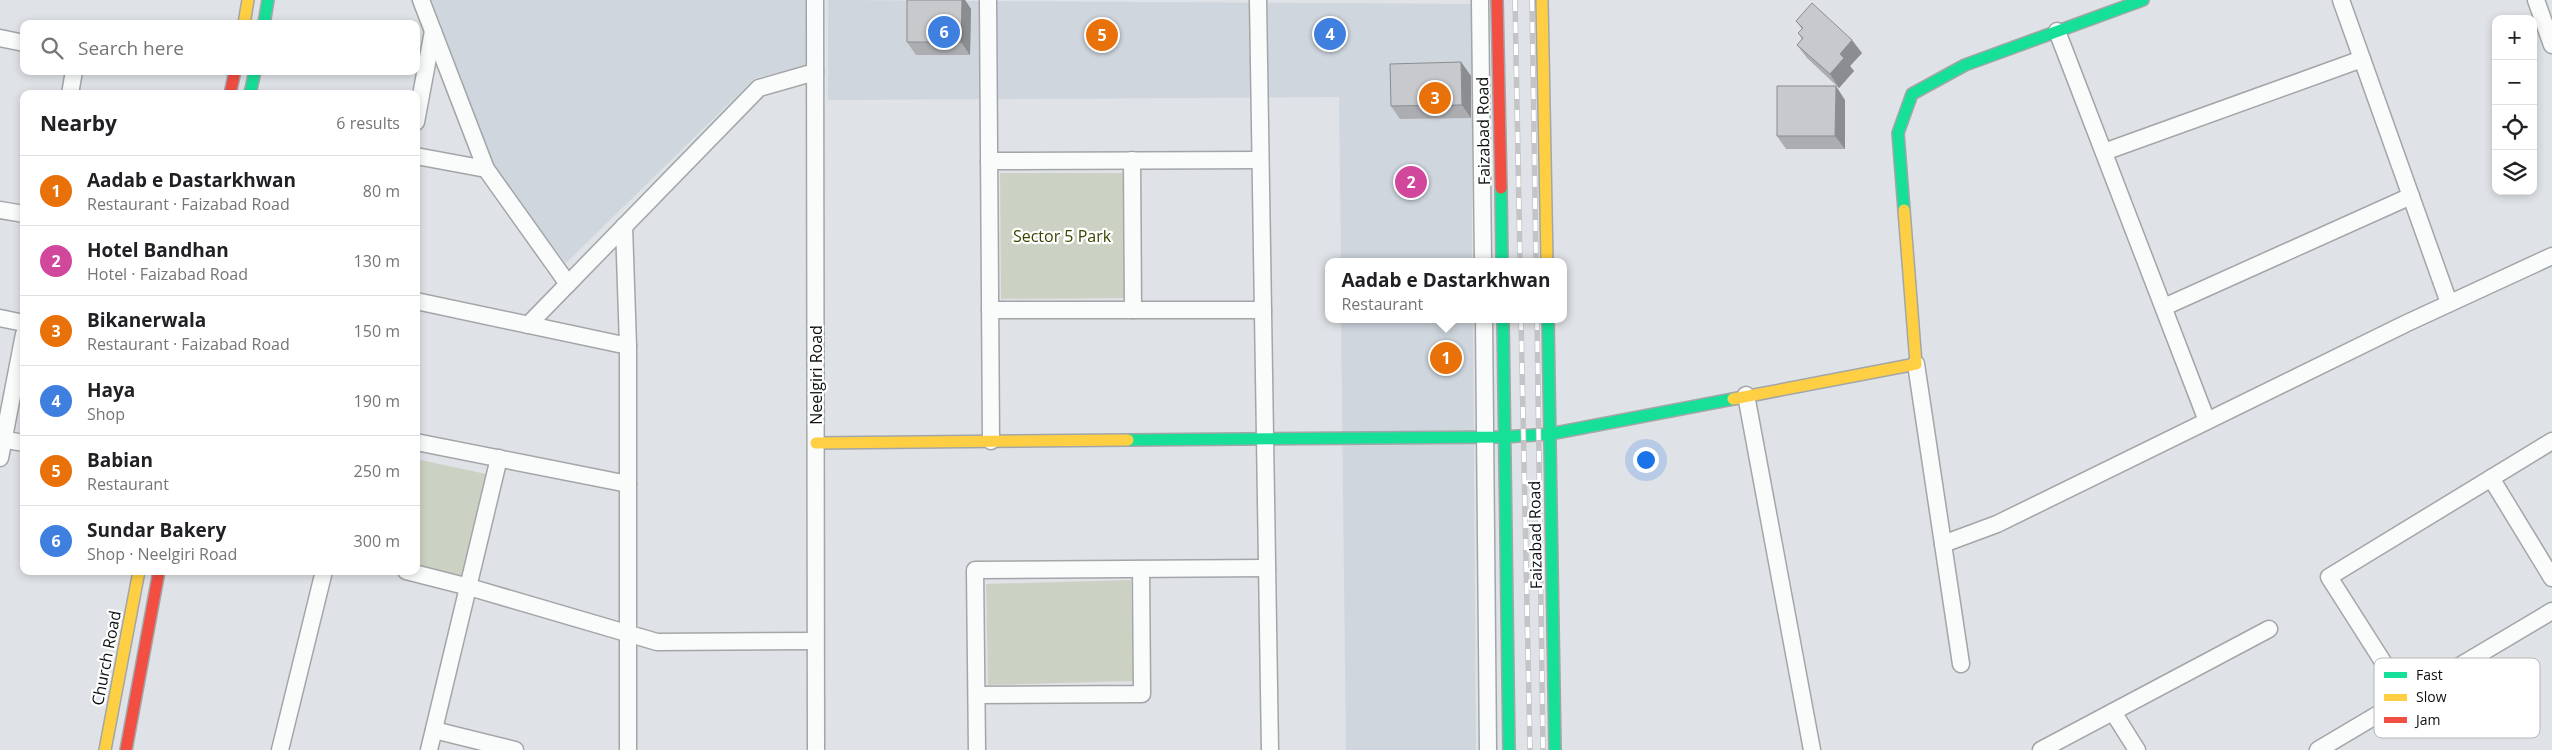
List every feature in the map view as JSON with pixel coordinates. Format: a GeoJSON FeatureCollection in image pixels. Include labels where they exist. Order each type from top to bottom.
{"type":"FeatureCollection","features":[{"type":"Feature","properties":{"kind":"street"},"geometry":{"type":"LineString","coordinates":[[245,20],[248,0]]}},
{"type":"Feature","properties":{"kind":"street"},"geometry":{"type":"LineString","coordinates":[[265,20],[268,0]]}},
{"type":"Feature","properties":{"kind":"street"},"geometry":{"type":"LineString","coordinates":[[421,0],[486,169],[568,284]]}},
{"type":"Feature","properties":{"kind":"street","name":"Neelgiri Road"},"geometry":{"type":"LineString","coordinates":[[815,0],[816,750]]}},
{"type":"Feature","properties":{"kind":"street"},"geometry":{"type":"LineString","coordinates":[[988,0],[991,441]]}},
{"type":"Feature","properties":{"kind":"street"},"geometry":{"type":"LineString","coordinates":[[1258,0],[1270,750]]}},
{"type":"Feature","properties":{"kind":"street"},"geometry":{"type":"LineString","coordinates":[[1480,0],[1483,258]]}},
{"type":"Feature","properties":{"kind":"street","name":"Faizabad Road"},"geometry":{"type":"LineString","coordinates":[[1497,0],[1502,258]]}},
{"type":"Feature","properties":{"kind":"street"},"geometry":{"type":"LineString","coordinates":[[1542,0],[1547,258]]}},
{"type":"Feature","properties":{"kind":"street"},"geometry":{"type":"LineString","coordinates":[[1961,664],[1916,364],[1898,133],[1912,94],[1965,65],[2143,0]]}},
{"type":"Feature","properties":{"kind":"street"},"geometry":{"type":"LineString","coordinates":[[2341,0],[2449,304]]}},
{"type":"Feature","properties":{"kind":"street"},"geometry":{"type":"LineString","coordinates":[[2536,0],[2552,45]]}},
{"type":"Feature","properties":{"kind":"street"},"geometry":{"type":"LineString","coordinates":[[420,101],[433,31]]}},
{"type":"Feature","properties":{"kind":"street"},"geometry":{"type":"LineString","coordinates":[[2057,32],[2207,421]]}},
{"type":"Feature","properties":{"kind":"street"},"geometry":{"type":"LineString","coordinates":[[0,38],[20,42]]}},
{"type":"Feature","properties":{"kind":"street"},"geometry":{"type":"LineString","coordinates":[[2104,152],[2362,59]]}},
{"type":"Feature","properties":{"kind":"street"},"geometry":{"type":"LineString","coordinates":[[528,325],[759,88],[815,72]]}},
{"type":"Feature","properties":{"kind":"street"},"geometry":{"type":"LineString","coordinates":[[71,90],[73,75]]}},
{"type":"Feature","properties":{"kind":"street"},"geometry":{"type":"LineString","coordinates":[[231,90],[234,75]]}},
{"type":"Feature","properties":{"kind":"street"},"geometry":{"type":"LineString","coordinates":[[251,90],[254,75]]}},
{"type":"Feature","properties":{"kind":"street"},"geometry":{"type":"LineString","coordinates":[[420,157],[486,169]]}},
{"type":"Feature","properties":{"kind":"street"},"geometry":{"type":"LineString","coordinates":[[1132,160],[1133,310]]}},
{"type":"Feature","properties":{"kind":"street"},"geometry":{"type":"LineString","coordinates":[[989,161],[1260,160]]}},
{"type":"Feature","properties":{"kind":"street"},"geometry":{"type":"LineString","coordinates":[[2164,307],[2411,196]]}},
{"type":"Feature","properties":{"kind":"street"},"geometry":{"type":"LineString","coordinates":[[0,210],[20,213]]}},
{"type":"Feature","properties":{"kind":"street"},"geometry":{"type":"LineString","coordinates":[[624,226],[628,346],[628,750]]}},
{"type":"Feature","properties":{"kind":"street"},"geometry":{"type":"LineString","coordinates":[[1944,544],[1997,524],[2449,304],[2552,256]]}},
{"type":"Feature","properties":{"kind":"street"},"geometry":{"type":"LineString","coordinates":[[420,302],[628,346]]}},
{"type":"Feature","properties":{"kind":"street"},"geometry":{"type":"LineString","coordinates":[[990,310],[1263,310]]}},
{"type":"Feature","properties":{"kind":"street"},"geometry":{"type":"LineString","coordinates":[[0,318],[20,322]]}},
{"type":"Feature","properties":{"kind":"street"},"geometry":{"type":"LineString","coordinates":[[1484,323],[1488,750]]}},
{"type":"Feature","properties":{"kind":"street","name":"Faizabad Road"},"geometry":{"type":"LineString","coordinates":[[1503,323],[1509,750]]}},
{"type":"Feature","properties":{"kind":"street","name":"Faizabad Road"},"geometry":{"type":"LineString","coordinates":[[1548,323],[1555,750]]}},
{"type":"Feature","properties":{"kind":"street"},"geometry":{"type":"LineString","coordinates":[[0,458],[2,439],[20,353]]}},
{"type":"Feature","properties":{"kind":"street"},"geometry":{"type":"LineString","coordinates":[[816,443],[1505,437],[1550,434],[1916,364]]}},
{"type":"Feature","properties":{"kind":"street"},"geometry":{"type":"LineString","coordinates":[[1746,395],[1812,750]]}},
{"type":"Feature","properties":{"kind":"street"},"geometry":{"type":"LineString","coordinates":[[2,439],[20,442]]}},
{"type":"Feature","properties":{"kind":"street"},"geometry":{"type":"LineString","coordinates":[[2381,658],[2329,577],[2552,441]]}},
{"type":"Feature","properties":{"kind":"street"},"geometry":{"type":"LineString","coordinates":[[420,443],[628,484]]}},
{"type":"Feature","properties":{"kind":"street"},"geometry":{"type":"LineString","coordinates":[[429,750],[499,458]]}},
{"type":"Feature","properties":{"kind":"street"},"geometry":{"type":"LineString","coordinates":[[2491,478],[2552,578]]}},
{"type":"Feature","properties":{"kind":"street"},"geometry":{"type":"LineString","coordinates":[[978,750],[975,570],[1267,568]]}},
{"type":"Feature","properties":{"kind":"street"},"geometry":{"type":"LineString","coordinates":[[977,695],[1142,694],[1141,569]]}},
{"type":"Feature","properties":{"kind":"street","name":"Church Road"},"geometry":{"type":"LineString","coordinates":[[105,750],[138,575]]}},
{"type":"Feature","properties":{"kind":"street"},"geometry":{"type":"LineString","coordinates":[[126,750],[158,575]]}},
{"type":"Feature","properties":{"kind":"street"},"geometry":{"type":"LineString","coordinates":[[280,750],[323,575]]}},
{"type":"Feature","properties":{"kind":"street"},"geometry":{"type":"LineString","coordinates":[[420,575],[657,642],[815,641]]}},
{"type":"Feature","properties":{"kind":"street"},"geometry":{"type":"LineString","coordinates":[[2473,658],[2552,611]]}},
{"type":"Feature","properties":{"kind":"street"},"geometry":{"type":"LineString","coordinates":[[2041,750],[2269,629]]}},
{"type":"Feature","properties":{"kind":"street"},"geometry":{"type":"LineString","coordinates":[[2113,712],[2137,750]]}},
{"type":"Feature","properties":{"kind":"street"},"geometry":{"type":"LineString","coordinates":[[2318,750],[2374,717]]}},
{"type":"Feature","properties":{"kind":"street"},"geometry":{"type":"LineString","coordinates":[[434,730],[514,750]]}},
{"type":"Feature","properties":{"kind":"shaded area"},"geometry":{"type":"Polygon","coordinates":[[[430,0],[807,0],[810,66],[755,78],[566,263],[497,174],[430,0]]]}},
{"type":"Feature","properties":{"kind":"shaded area"},"geometry":{"type":"Polygon","coordinates":[[[828,0],[1472,4],[1472,258],[1341,258],[1339,97],[828,100],[828,0]]]}},
{"type":"Feature","properties":{"kind":"shaded area"},"geometry":{"type":"Polygon","coordinates":[[[1341,323],[1473,323],[1476,750],[1346,750],[1341,323]]]}},
{"type":"Feature","properties":{"kind":"green space","name":"Sector 5 Park"},"geometry":{"type":"Polygon","coordinates":[[[1000,173],[1124,173],[1124,298],[1001,299],[1000,173]]]}},
{"type":"Feature","properties":{"kind":"green space"},"geometry":{"type":"Polygon","coordinates":[[[420,460],[486,474],[462,583],[420,572],[420,460]]]}},
{"type":"Feature","properties":{"kind":"green space"},"geometry":{"type":"Polygon","coordinates":[[[1131,580],[1133,681],[988,685],[986,584],[1131,580]]]}},
{"type":"Feature","properties":{"kind":"building"},"geometry":{"type":"Polygon","coordinates":[[[907,0],[962,0],[961,42],[907,42],[907,0]]]}},
{"type":"Feature","properties":{"kind":"building"},"geometry":{"type":"Polygon","coordinates":[[[1812,3],[1852,40],[1840,54],[1844,58],[1830,74],[1797,45],[1803,38],[1798,33],[1803,28],[1796,21],[1812,3]]]}},
{"type":"Feature","properties":{"kind":"building"},"geometry":{"type":"Polygon","coordinates":[[[1461,62],[1462,105],[1391,106],[1390,64],[1461,62]]]}},
{"type":"Feature","properties":{"kind":"building"},"geometry":{"type":"Polygon","coordinates":[[[1777,86],[1836,86],[1835,136],[1777,136],[1777,86]]]}},
{"type":"Feature","properties":{"kind":"railway"},"geometry":{"type":"LineString","coordinates":[[1515,0],[1520,258]]}},
{"type":"Feature","properties":{"kind":"railway"},"geometry":{"type":"LineString","coordinates":[[1532,0],[1536,258]]}},
{"type":"Feature","properties":{"kind":"railway"},"geometry":{"type":"LineString","coordinates":[[1521,323],[1530,750]]}},
{"type":"Feature","properties":{"kind":"railway"},"geometry":{"type":"LineString","coordinates":[[1537,323],[1543,750]]}},
{"type":"Feature","properties":{"kind":"traffic: fast"},"geometry":{"type":"LineString","coordinates":[[265,20],[268,0]]}},
{"type":"Feature","properties":{"kind":"traffic: fast"},"geometry":{"type":"LineString","coordinates":[[1904,210],[1898,133],[1912,94],[1965,65],[2143,0]]}},
{"type":"Feature","properties":{"kind":"traffic: fast"},"geometry":{"type":"LineString","coordinates":[[251,90],[254,75]]}},
{"type":"Feature","properties":{"kind":"traffic: fast"},"geometry":{"type":"LineString","coordinates":[[1501,188],[1502,258]]}},
{"type":"Feature","properties":{"kind":"traffic: fast"},"geometry":{"type":"LineString","coordinates":[[1503,323],[1509,750]]}},
{"type":"Feature","properties":{"kind":"traffic: fast"},"geometry":{"type":"LineString","coordinates":[[1548,323],[1555,750]]}},
{"type":"Feature","properties":{"kind":"traffic: fast"},"geometry":{"type":"LineString","coordinates":[[1128,440],[1505,437],[1550,434],[1733,399]]}},
{"type":"Feature","properties":{"kind":"traffic: slow"},"geometry":{"type":"LineString","coordinates":[[245,20],[248,0]]}},
{"type":"Feature","properties":{"kind":"traffic: slow"},"geometry":{"type":"LineString","coordinates":[[1542,0],[1547,258]]}},
{"type":"Feature","properties":{"kind":"traffic: slow"},"geometry":{"type":"LineString","coordinates":[[1733,399],[1916,364],[1904,210]]}},
{"type":"Feature","properties":{"kind":"traffic: slow"},"geometry":{"type":"LineString","coordinates":[[816,443],[1128,440]]}},
{"type":"Feature","properties":{"kind":"traffic: slow"},"geometry":{"type":"LineString","coordinates":[[105,750],[138,575]]}},
{"type":"Feature","properties":{"kind":"traffic: jam"},"geometry":{"type":"LineString","coordinates":[[1497,0],[1501,188]]}},
{"type":"Feature","properties":{"kind":"traffic: jam"},"geometry":{"type":"LineString","coordinates":[[231,90],[234,75]]}},
{"type":"Feature","properties":{"kind":"traffic: jam"},"geometry":{"type":"LineString","coordinates":[[126,750],[158,575]]}},
{"type":"Feature","properties":{"kind":"place","name":"Sundar Bakery"},"geometry":{"type":"Point","coordinates":[944,32]}},
{"type":"Feature","properties":{"kind":"place","name":"Haya"},"geometry":{"type":"Point","coordinates":[1330,34]}},
{"type":"Feature","properties":{"kind":"place","name":"Babian"},"geometry":{"type":"Point","coordinates":[1102,35]}},
{"type":"Feature","properties":{"kind":"place","name":"Bikanerwala"},"geometry":{"type":"Point","coordinates":[1435,98]}},
{"type":"Feature","properties":{"kind":"place","name":"Hotel Bandhan"},"geometry":{"type":"Point","coordinates":[1411,182]}},
{"type":"Feature","properties":{"kind":"place","name":"Aadab e Dastarkhwan"},"geometry":{"type":"Point","coordinates":[1446,358]}}]}
